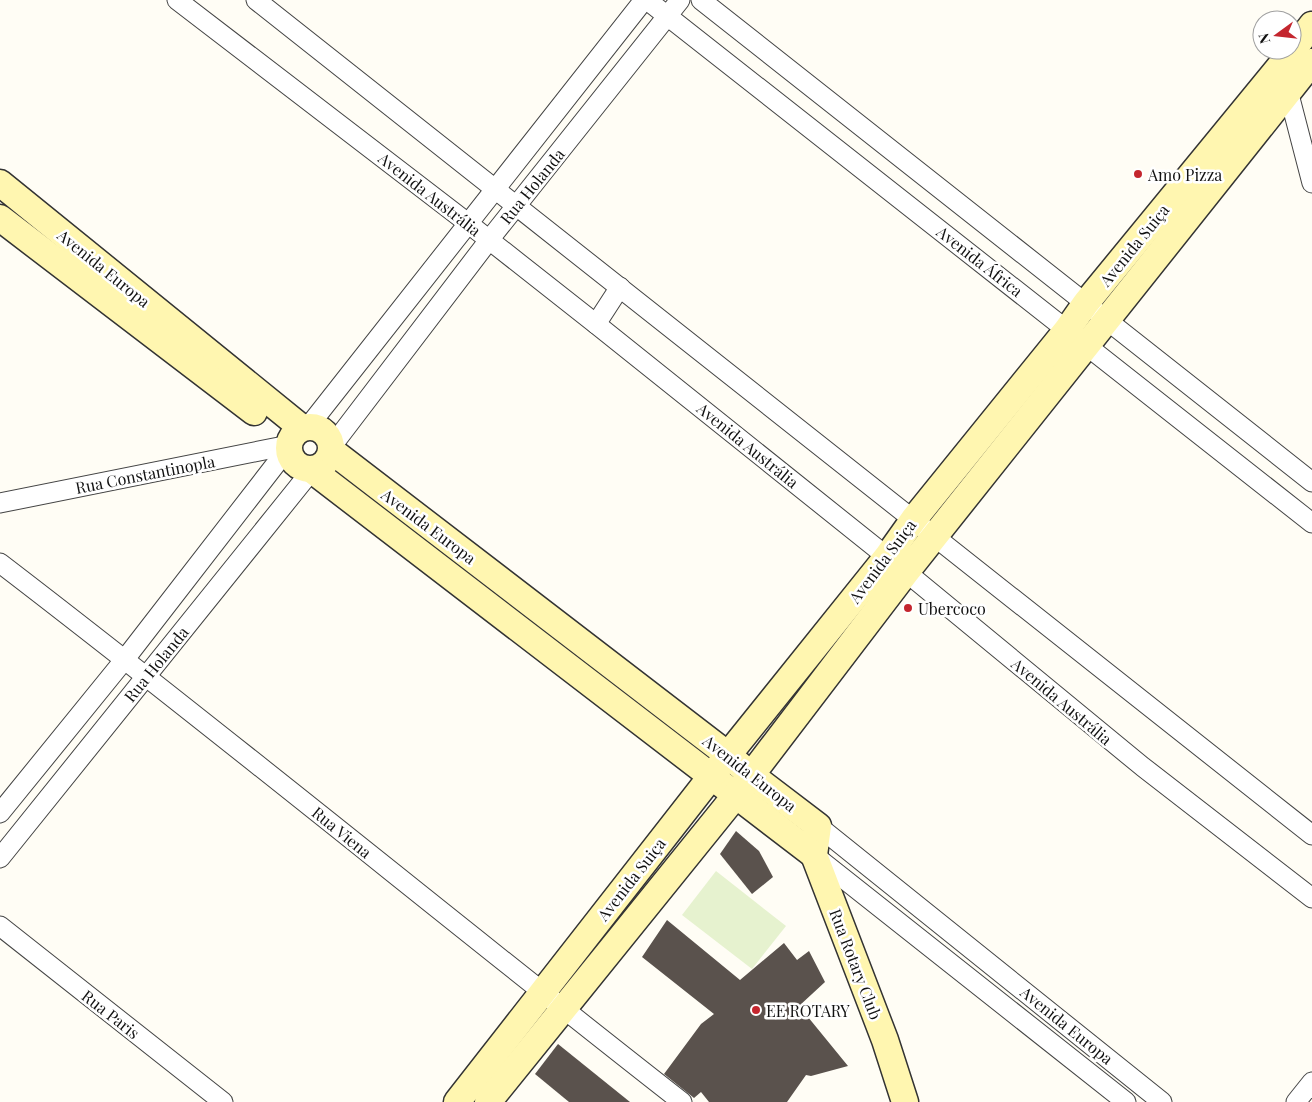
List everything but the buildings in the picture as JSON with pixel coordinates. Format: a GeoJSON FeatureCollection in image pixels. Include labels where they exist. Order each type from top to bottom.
{"type":"FeatureCollection","features":[{"type":"Feature","properties":{"kind":"main road","name":"Avenida Suiça"},"geometry":{"type":"LineString","coordinates":[[457,1102],[553,1001],[744,785],[897,565],[914,519],[1067,330],[1086,303],[1312,25]]}},
{"type":"Feature","properties":{"kind":"main road","name":"Avenida Suiça"},"geometry":{"type":"LineString","coordinates":[[488,1102],[553,1001],[728,755],[897,565],[936,537],[1312,62]]}},
{"type":"Feature","properties":{"kind":"main road","name":"Avenida Europa"},"geometry":{"type":"LineString","coordinates":[[0,183],[296,437]]}},
{"type":"Feature","properties":{"kind":"main road","name":"Avenida Europa"},"geometry":{"type":"LineString","coordinates":[[0,218],[296,437]]}},
{"type":"Feature","properties":{"kind":"main road"},"geometry":{"type":"LineString","coordinates":[[321,430],[330,439],[332,448],[327,462],[318,469],[312,470],[295,464],[290,454],[296,437],[321,430]]}},
{"type":"Feature","properties":{"kind":"main road","name":"Avenida Europa"},"geometry":{"type":"LineString","coordinates":[[332,448],[728,755],[744,785],[814,855]]}},
{"type":"Feature","properties":{"kind":"main road","name":"Avenida Europa"},"geometry":{"type":"LineString","coordinates":[[312,470],[712,777],[744,785],[818,826]]}},
{"type":"Feature","properties":{"kind":"main road","name":"Rua Rotary Club"},"geometry":{"type":"LineString","coordinates":[[818,826],[814,855],[885,1040],[905,1102]]}},
{"type":"Feature","properties":{"kind":"street","name":"Avenida Austrália"},"geometry":{"type":"LineString","coordinates":[[177,0],[490,240],[897,565],[1143,768],[1312,898]]}},
{"type":"Feature","properties":{"kind":"street"},"geometry":{"type":"LineString","coordinates":[[256,0],[1312,835]]}},
{"type":"Feature","properties":{"kind":"street","name":"Rua Holanda"},"geometry":{"type":"LineString","coordinates":[[0,813],[125,659],[296,437],[469,224],[646,0]]}},
{"type":"Feature","properties":{"kind":"street","name":"Avenida África"},"geometry":{"type":"LineString","coordinates":[[646,0],[1312,523]]}},
{"type":"Feature","properties":{"kind":"street","name":"Rua Holanda"},"geometry":{"type":"LineString","coordinates":[[332,448],[516,206],[680,0]]}},
{"type":"Feature","properties":{"kind":"street","name":"Avenida África"},"geometry":{"type":"LineString","coordinates":[[701,0],[1312,482]]}},
{"type":"Feature","properties":{"kind":"street"},"geometry":{"type":"LineString","coordinates":[[1282,64],[1312,183]]}},
{"type":"Feature","properties":{"kind":"street"},"geometry":{"type":"LineString","coordinates":[[941,230],[959,203]]}},
{"type":"Feature","properties":{"kind":"street"},"geometry":{"type":"LineString","coordinates":[[596,324],[620,287]]}},
{"type":"Feature","properties":{"kind":"street","name":"Rua Constantinopla"},"geometry":{"type":"LineString","coordinates":[[0,502],[296,437]]}},
{"type":"Feature","properties":{"kind":"street","name":"Rua Holanda"},"geometry":{"type":"LineString","coordinates":[[0,858],[312,470]]}},
{"type":"Feature","properties":{"kind":"street","name":"Rua Viena"},"geometry":{"type":"LineString","coordinates":[[0,563],[125,659],[682,1102]]}},
{"type":"Feature","properties":{"kind":"street","name":"Avenida Europa"},"geometry":{"type":"LineString","coordinates":[[818,826],[1162,1102]]}},
{"type":"Feature","properties":{"kind":"street","name":"Avenida Europa"},"geometry":{"type":"LineString","coordinates":[[814,855],[1126,1102]]}},
{"type":"Feature","properties":{"kind":"street","name":"Rua Paris"},"geometry":{"type":"LineString","coordinates":[[0,926],[223,1102]]}},
{"type":"Feature","properties":{"kind":"street"},"geometry":{"type":"LineString","coordinates":[[1296,1102],[1312,1082]]}},
{"type":"Feature","properties":{"kind":"green space","name":"EE ROTARY"},"geometry":{"type":"Polygon","coordinates":[[[716,871],[786,926],[752,969],[682,915],[716,871]]]}},
{"type":"Feature","properties":{"kind":"place","name":"Amo Pizza"},"geometry":{"type":"Point","coordinates":[1138,174]}},
{"type":"Feature","properties":{"kind":"place","name":"Ubercoco"},"geometry":{"type":"Point","coordinates":[908,608]}},
{"type":"Feature","properties":{"kind":"place","name":"EE ROTARY"},"geometry":{"type":"Point","coordinates":[756,1010]}}]}
